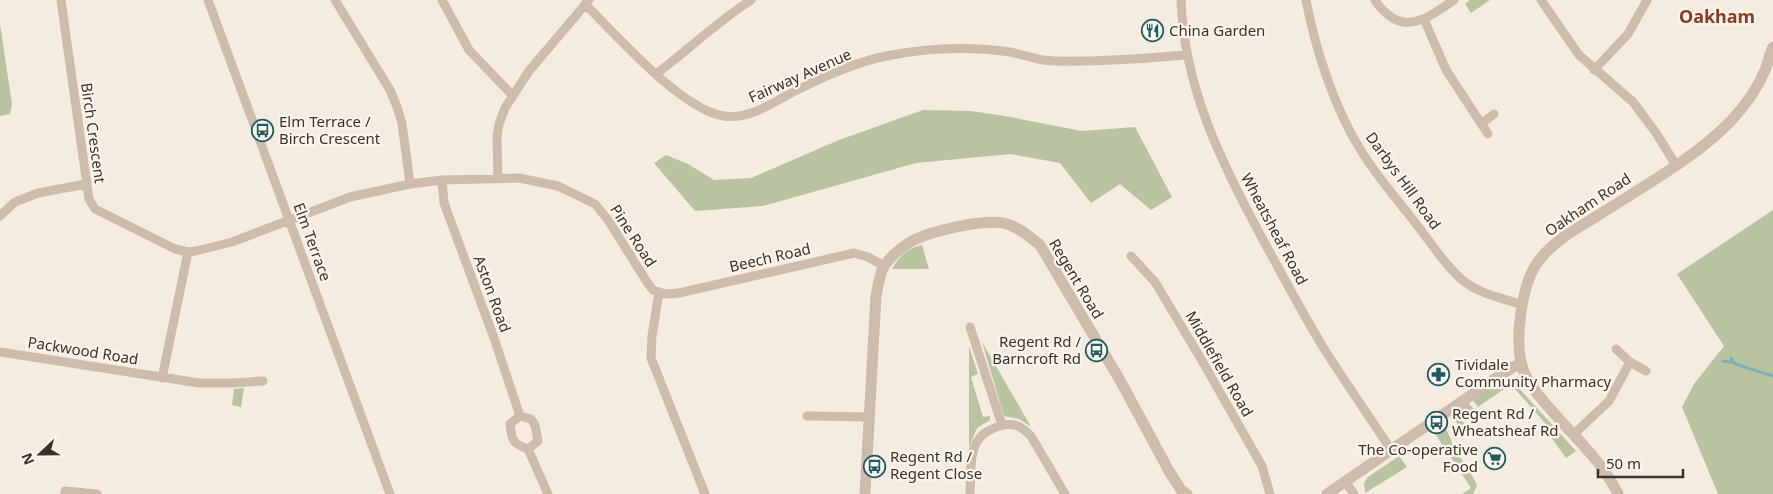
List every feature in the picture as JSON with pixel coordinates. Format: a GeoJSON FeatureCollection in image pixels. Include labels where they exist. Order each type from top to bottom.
{"type":"FeatureCollection","features":[{"type":"Feature","properties":{"kind":"street","name":"Birch Crescent"},"geometry":{"type":"LineString","coordinates":[[60,0],[89,199],[95,208],[175,249],[188,252]]}},
{"type":"Feature","properties":{"kind":"street","name":"Elm Terrace"},"geometry":{"type":"LineString","coordinates":[[208,0],[390,494]]}},
{"type":"Feature","properties":{"kind":"street"},"geometry":{"type":"LineString","coordinates":[[335,0],[390,90],[397,106],[402,123],[410,184]]}},
{"type":"Feature","properties":{"kind":"street"},"geometry":{"type":"LineString","coordinates":[[442,0],[470,50],[513,96]]}},
{"type":"Feature","properties":{"kind":"street"},"geometry":{"type":"LineString","coordinates":[[656,74],[681,56],[730,14],[751,0]]}},
{"type":"Feature","properties":{"kind":"street","name":"Wheatsheaf Road"},"geometry":{"type":"LineString","coordinates":[[1181,0],[1186,54],[1195,88],[1216,149],[1239,196],[1322,346],[1392,451]]}},
{"type":"Feature","properties":{"kind":"street","name":"Darbys Hill Road"},"geometry":{"type":"LineString","coordinates":[[1306,0],[1312,32],[1334,94],[1360,149],[1374,170],[1457,275],[1480,292],[1522,305]]}},
{"type":"Feature","properties":{"kind":"street"},"geometry":{"type":"LineString","coordinates":[[1375,0],[1378,7],[1395,19],[1409,22],[1424,19],[1454,0]]}},
{"type":"Feature","properties":{"kind":"street"},"geometry":{"type":"LineString","coordinates":[[1541,0],[1579,55],[1633,102],[1656,133],[1676,165]]}},
{"type":"Feature","properties":{"kind":"street"},"geometry":{"type":"LineString","coordinates":[[1594,70],[1628,34],[1647,0]]}},
{"type":"Feature","properties":{"kind":"street"},"geometry":{"type":"LineString","coordinates":[[498,178],[499,124],[505,108],[529,71],[587,2]]}},
{"type":"Feature","properties":{"kind":"street","name":"Fairway Avenue"},"geometry":{"type":"LineString","coordinates":[[587,2],[656,74],[694,105],[708,112],[724,116],[738,117],[754,113],[800,88],[855,66],[884,57],[932,49],[985,49],[1011,52],[1043,60],[1080,61],[1132,60],[1186,54]]}},
{"type":"Feature","properties":{"kind":"street"},"geometry":{"type":"LineString","coordinates":[[1424,19],[1446,70],[1488,134]]}},
{"type":"Feature","properties":{"kind":"street","name":"Oakham Road"},"geometry":{"type":"LineString","coordinates":[[1618,494],[1609,476],[1598,461],[1545,404],[1529,382],[1521,364],[1518,350],[1520,316],[1533,270],[1545,253],[1563,238],[1676,165],[1709,141],[1745,106],[1765,69],[1773,47]]}},
{"type":"Feature","properties":{"kind":"street"},"geometry":{"type":"LineString","coordinates":[[1481,124],[1494,114]]}},
{"type":"Feature","properties":{"kind":"street","name":"Pine Road"},"geometry":{"type":"LineString","coordinates":[[289,220],[350,196],[410,184],[442,180],[518,178],[558,186],[595,204],[608,220],[647,282],[653,290],[659,292]]}},
{"type":"Feature","properties":{"kind":"street","name":"Aston Road"},"geometry":{"type":"LineString","coordinates":[[442,180],[444,203],[494,338],[520,416],[531,419],[535,425],[538,441],[528,449]]}},
{"type":"Feature","properties":{"kind":"street"},"geometry":{"type":"LineString","coordinates":[[0,216],[15,202],[38,193],[86,184]]}},
{"type":"Feature","properties":{"kind":"street"},"geometry":{"type":"LineString","coordinates":[[162,378],[188,252],[232,242],[289,220]]}},
{"type":"Feature","properties":{"kind":"street","name":"Regent Road"},"geometry":{"type":"LineString","coordinates":[[884,266],[898,251],[916,239],[964,226],[990,222],[1008,224],[1026,233],[1040,245],[1121,382],[1169,471],[1186,494]]}},
{"type":"Feature","properties":{"kind":"street","name":"Beech Road"},"geometry":{"type":"LineString","coordinates":[[659,292],[666,294],[679,293],[854,253],[868,257],[884,266]]}},
{"type":"Feature","properties":{"kind":"street","name":"Middlefield Road"},"geometry":{"type":"LineString","coordinates":[[1130,256],[1154,282],[1201,360],[1262,466],[1270,494]]}},
{"type":"Feature","properties":{"kind":"street"},"geometry":{"type":"LineString","coordinates":[[865,494],[876,296],[884,266]]}},
{"type":"Feature","properties":{"kind":"street"},"geometry":{"type":"LineString","coordinates":[[659,292],[652,336],[651,358],[705,494]]}},
{"type":"Feature","properties":{"kind":"street"},"geometry":{"type":"LineString","coordinates":[[970,328],[1002,425]]}},
{"type":"Feature","properties":{"kind":"street"},"geometry":{"type":"LineString","coordinates":[[1616,349],[1630,362],[1646,371]]}},
{"type":"Feature","properties":{"kind":"street","name":"Packwood Road"},"geometry":{"type":"LineString","coordinates":[[0,352],[199,383],[263,381]]}},
{"type":"Feature","properties":{"kind":"street"},"geometry":{"type":"LineString","coordinates":[[1573,435],[1609,401],[1630,362]]}},
{"type":"Feature","properties":{"kind":"street"},"geometry":{"type":"LineString","coordinates":[[1327,494],[1506,371],[1521,364]]}},
{"type":"Feature","properties":{"kind":"street"},"geometry":{"type":"LineString","coordinates":[[520,416],[510,424],[511,439],[516,444],[528,449],[548,494]]}},
{"type":"Feature","properties":{"kind":"street"},"geometry":{"type":"LineString","coordinates":[[806,416],[870,417]]}},
{"type":"Feature","properties":{"kind":"street"},"geometry":{"type":"LineString","coordinates":[[970,494],[972,449],[978,438],[985,431],[1002,425],[1016,424],[1024,428],[1031,436],[1066,494]]}},
{"type":"Feature","properties":{"kind":"street"},"geometry":{"type":"LineString","coordinates":[[1345,482],[1354,494]]}},
{"type":"Feature","properties":{"kind":"street"},"geometry":{"type":"LineString","coordinates":[[65,494],[65,491],[97,494]]}},
{"type":"Feature","properties":{"kind":"green space"},"geometry":{"type":"Polygon","coordinates":[[[1470,0],[1490,0],[1471,13],[1465,4],[1470,0]]]}},
{"type":"Feature","properties":{"kind":"green space"},"geometry":{"type":"Polygon","coordinates":[[[0,24],[12,104],[10,114],[0,116],[0,24]]]}},
{"type":"Feature","properties":{"kind":"green space"},"geometry":{"type":"Polygon","coordinates":[[[923,110],[971,111],[1082,131],[1135,127],[1172,197],[1151,210],[1120,184],[1091,203],[1060,163],[1011,154],[916,163],[763,206],[695,211],[654,163],[666,155],[688,164],[714,180],[751,178],[839,140],[923,110]]]}},
{"type":"Feature","properties":{"kind":"green space"},"geometry":{"type":"Polygon","coordinates":[[[1773,210],[1773,494],[1718,494],[1682,407],[1694,384],[1724,346],[1677,274],[1773,210]]]}},
{"type":"Feature","properties":{"kind":"green space"},"geometry":{"type":"Polygon","coordinates":[[[922,245],[929,269],[892,269],[904,253],[922,245]]]}},
{"type":"Feature","properties":{"kind":"green space"},"geometry":{"type":"Polygon","coordinates":[[[982,342],[1030,426],[1019,419],[1004,416],[982,342]]]}},
{"type":"Feature","properties":{"kind":"green space"},"geometry":{"type":"Polygon","coordinates":[[[969,346],[978,374],[971,377],[983,417],[990,416],[990,420],[977,428],[969,447],[969,346]]]}},
{"type":"Feature","properties":{"kind":"green space"},"geometry":{"type":"Polygon","coordinates":[[[1499,383],[1516,385],[1576,451],[1566,458],[1548,433],[1551,430],[1515,389],[1504,389],[1478,407],[1472,399],[1499,383]]]}},
{"type":"Feature","properties":{"kind":"green space"},"geometry":{"type":"Polygon","coordinates":[[[244,388],[241,407],[232,405],[234,389],[244,388]]]}},
{"type":"Feature","properties":{"kind":"green space"},"geometry":{"type":"Polygon","coordinates":[[[1468,402],[1474,410],[1461,419],[1465,425],[1459,426],[1454,419],[1454,413],[1468,402]]]}},
{"type":"Feature","properties":{"kind":"green space"},"geometry":{"type":"Polygon","coordinates":[[[1444,426],[1454,447],[1477,485],[1473,494],[1462,494],[1471,488],[1434,432],[1444,426]]]}},
{"type":"Feature","properties":{"kind":"green space"},"geometry":{"type":"Polygon","coordinates":[[[1399,456],[1407,467],[1365,493],[1364,483],[1368,477],[1399,456]]]}},
{"type":"Feature","properties":{"kind":"waterway"},"geometry":{"type":"LineString","coordinates":[[1731,358],[1735,364],[1773,376]]}},
{"type":"Feature","properties":{"kind":"waterway"},"geometry":{"type":"LineString","coordinates":[[1723,361],[1735,363]]}},
{"type":"Feature","properties":{"kind":"place","name":"China Garden"},"geometry":{"type":"Point","coordinates":[1153,31]}},
{"type":"Feature","properties":{"kind":"place","name":"Elm Terrace / Birch Crescent"},"geometry":{"type":"Point","coordinates":[263,131]}},
{"type":"Feature","properties":{"kind":"place","name":"Regent Rd / Barncroft Rd"},"geometry":{"type":"Point","coordinates":[1097,351]}},
{"type":"Feature","properties":{"kind":"place","name":"Tividale Community Pharmacy"},"geometry":{"type":"Point","coordinates":[1439,374]}},
{"type":"Feature","properties":{"kind":"place","name":"Regent Rd / Wheatsheaf Rd"},"geometry":{"type":"Point","coordinates":[1436,423]}},
{"type":"Feature","properties":{"kind":"place","name":"The Co-operative Food"},"geometry":{"type":"Point","coordinates":[1494,459]}},
{"type":"Feature","properties":{"kind":"place","name":"Regent Rd / Regent Close"},"geometry":{"type":"Point","coordinates":[874,466]}},
{"type":"Feature","properties":{"kind":"district","name":"Oakham"},"geometry":{"type":"Point","coordinates":[1717,17]}}]}
